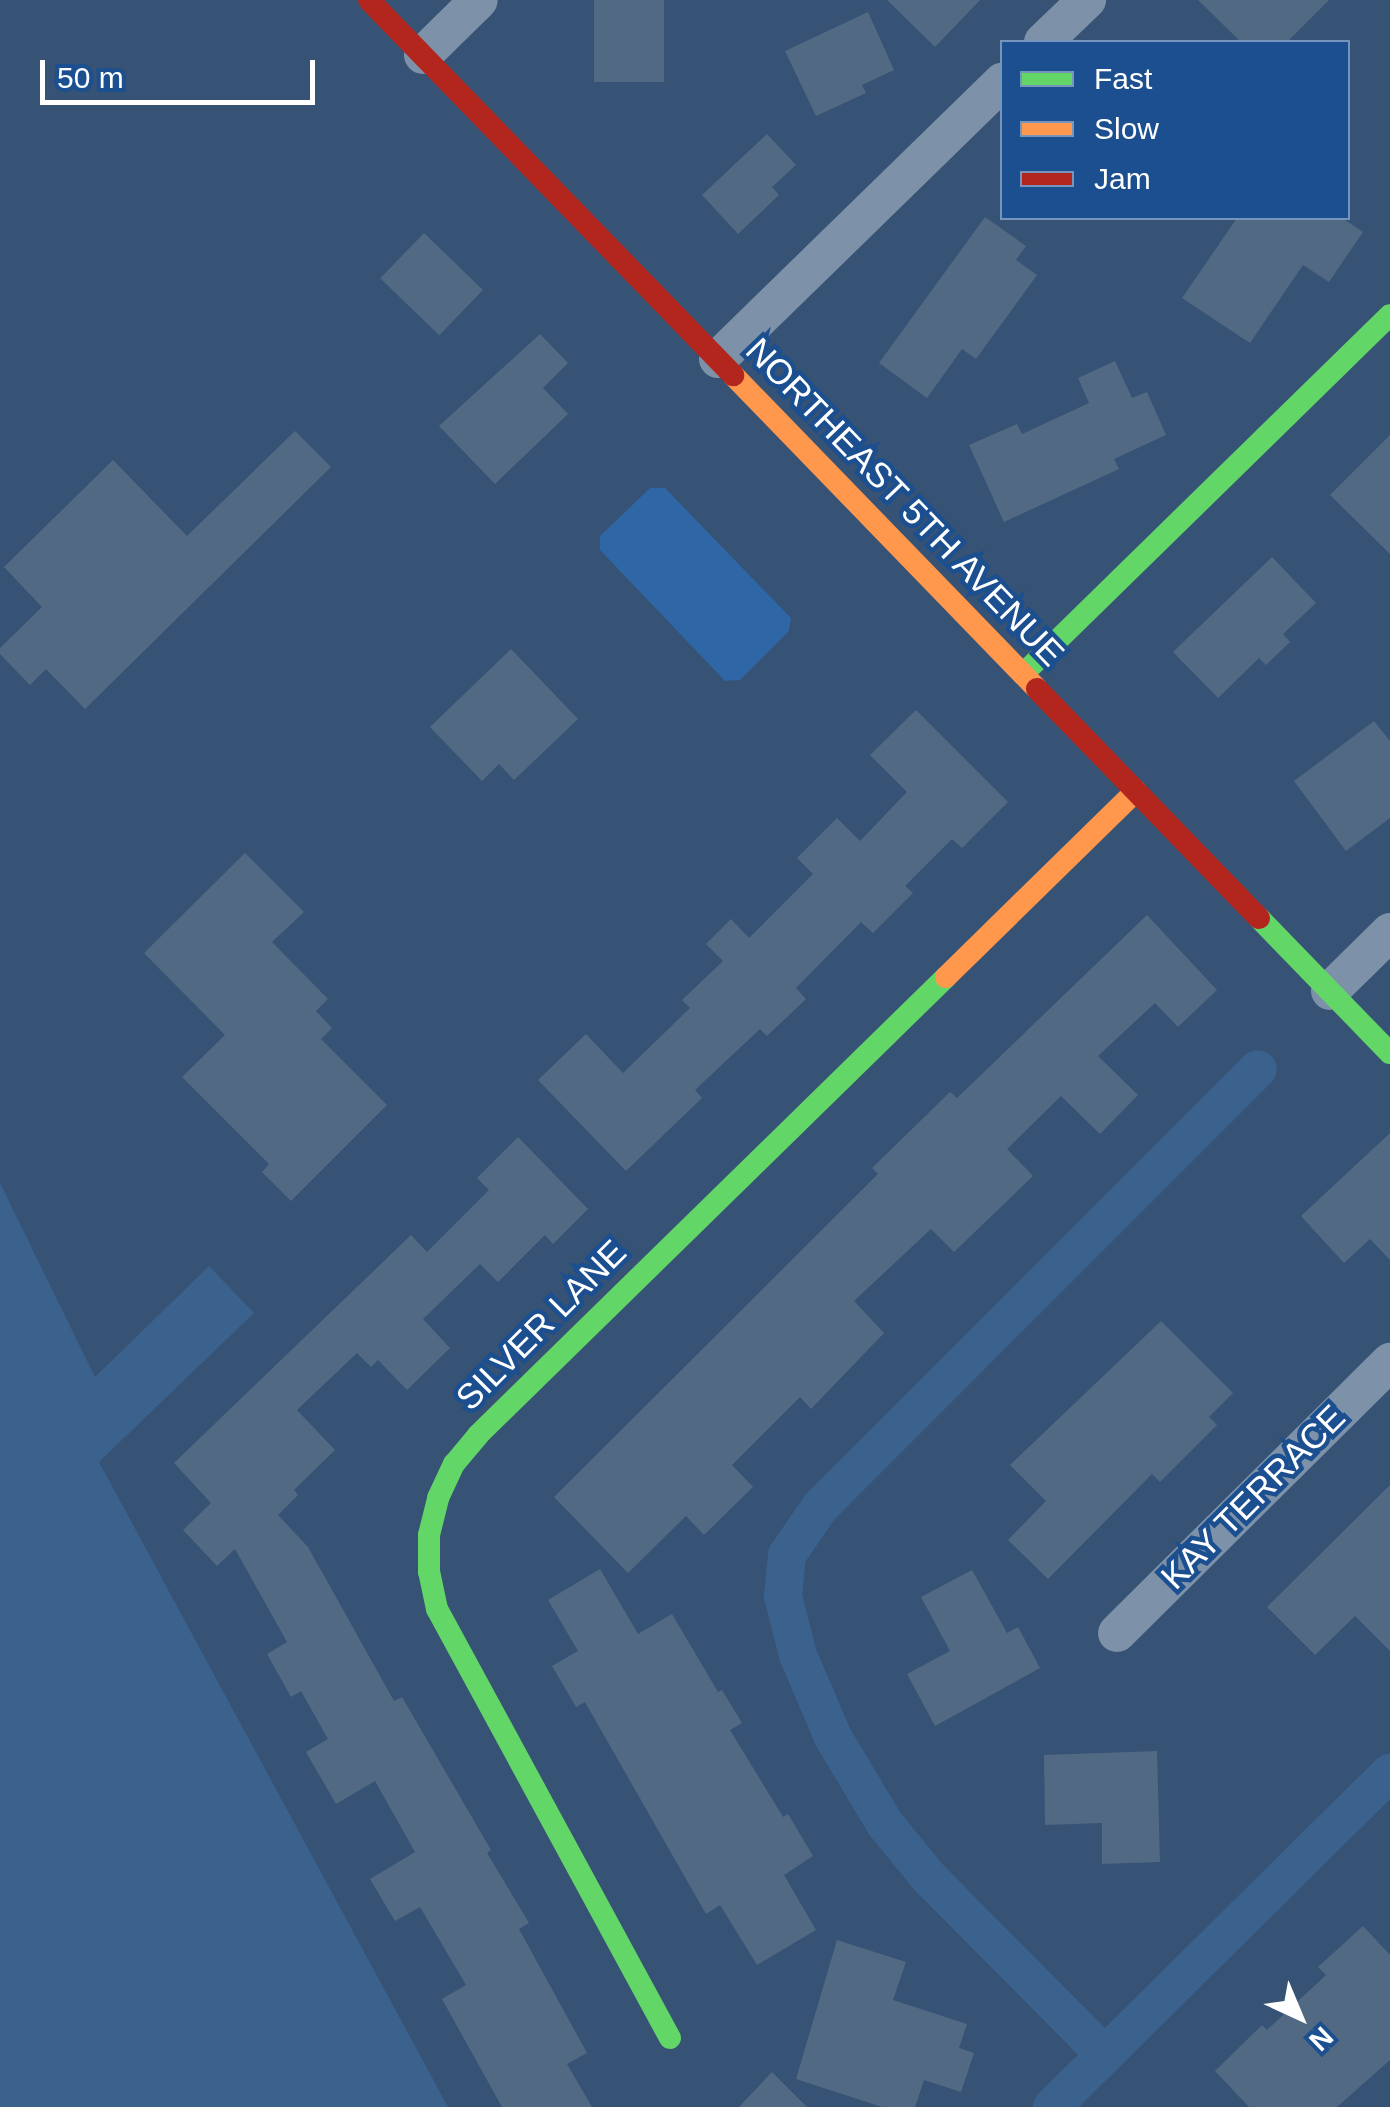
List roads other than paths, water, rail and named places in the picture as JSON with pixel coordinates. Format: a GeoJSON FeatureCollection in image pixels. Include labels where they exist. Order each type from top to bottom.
{"type":"FeatureCollection","features":[{"type":"Feature","properties":{"kind":"street","name":"NORTHEAST 5TH AVENUE"},"geometry":{"type":"LineString","coordinates":[[369,0],[1390,1053]]}},
{"type":"Feature","properties":{"kind":"street"},"geometry":{"type":"LineString","coordinates":[[423,55],[479,0]]}},
{"type":"Feature","properties":{"kind":"street"},"geometry":{"type":"LineString","coordinates":[[1045,40],[1087,0]]}},
{"type":"Feature","properties":{"kind":"street"},"geometry":{"type":"LineString","coordinates":[[718,359],[1000,84]]}},
{"type":"Feature","properties":{"kind":"street"},"geometry":{"type":"LineString","coordinates":[[1024,674],[1390,315]]}},
{"type":"Feature","properties":{"kind":"street","name":"SILVER LANE"},"geometry":{"type":"LineString","coordinates":[[670,2038],[437,1609],[429,1554],[438,1498],[454,1464],[478,1435],[1136,791]]}},
{"type":"Feature","properties":{"kind":"street"},"geometry":{"type":"LineString","coordinates":[[1330,991],[1390,932]]}},
{"type":"Feature","properties":{"kind":"street","name":"KAY TERRACE"},"geometry":{"type":"LineString","coordinates":[[1117,1633],[1390,1362]]}},
{"type":"Feature","properties":{"kind":"waterway"},"geometry":{"type":"LineString","coordinates":[[1105,2055],[931,1880],[885,1824],[833,1737],[798,1655],[783,1596],[787,1555],[820,1507],[1258,1069]]}},
{"type":"Feature","properties":{"kind":"waterway"},"geometry":{"type":"LineString","coordinates":[[1052,2107],[1390,1773]]}}]}
